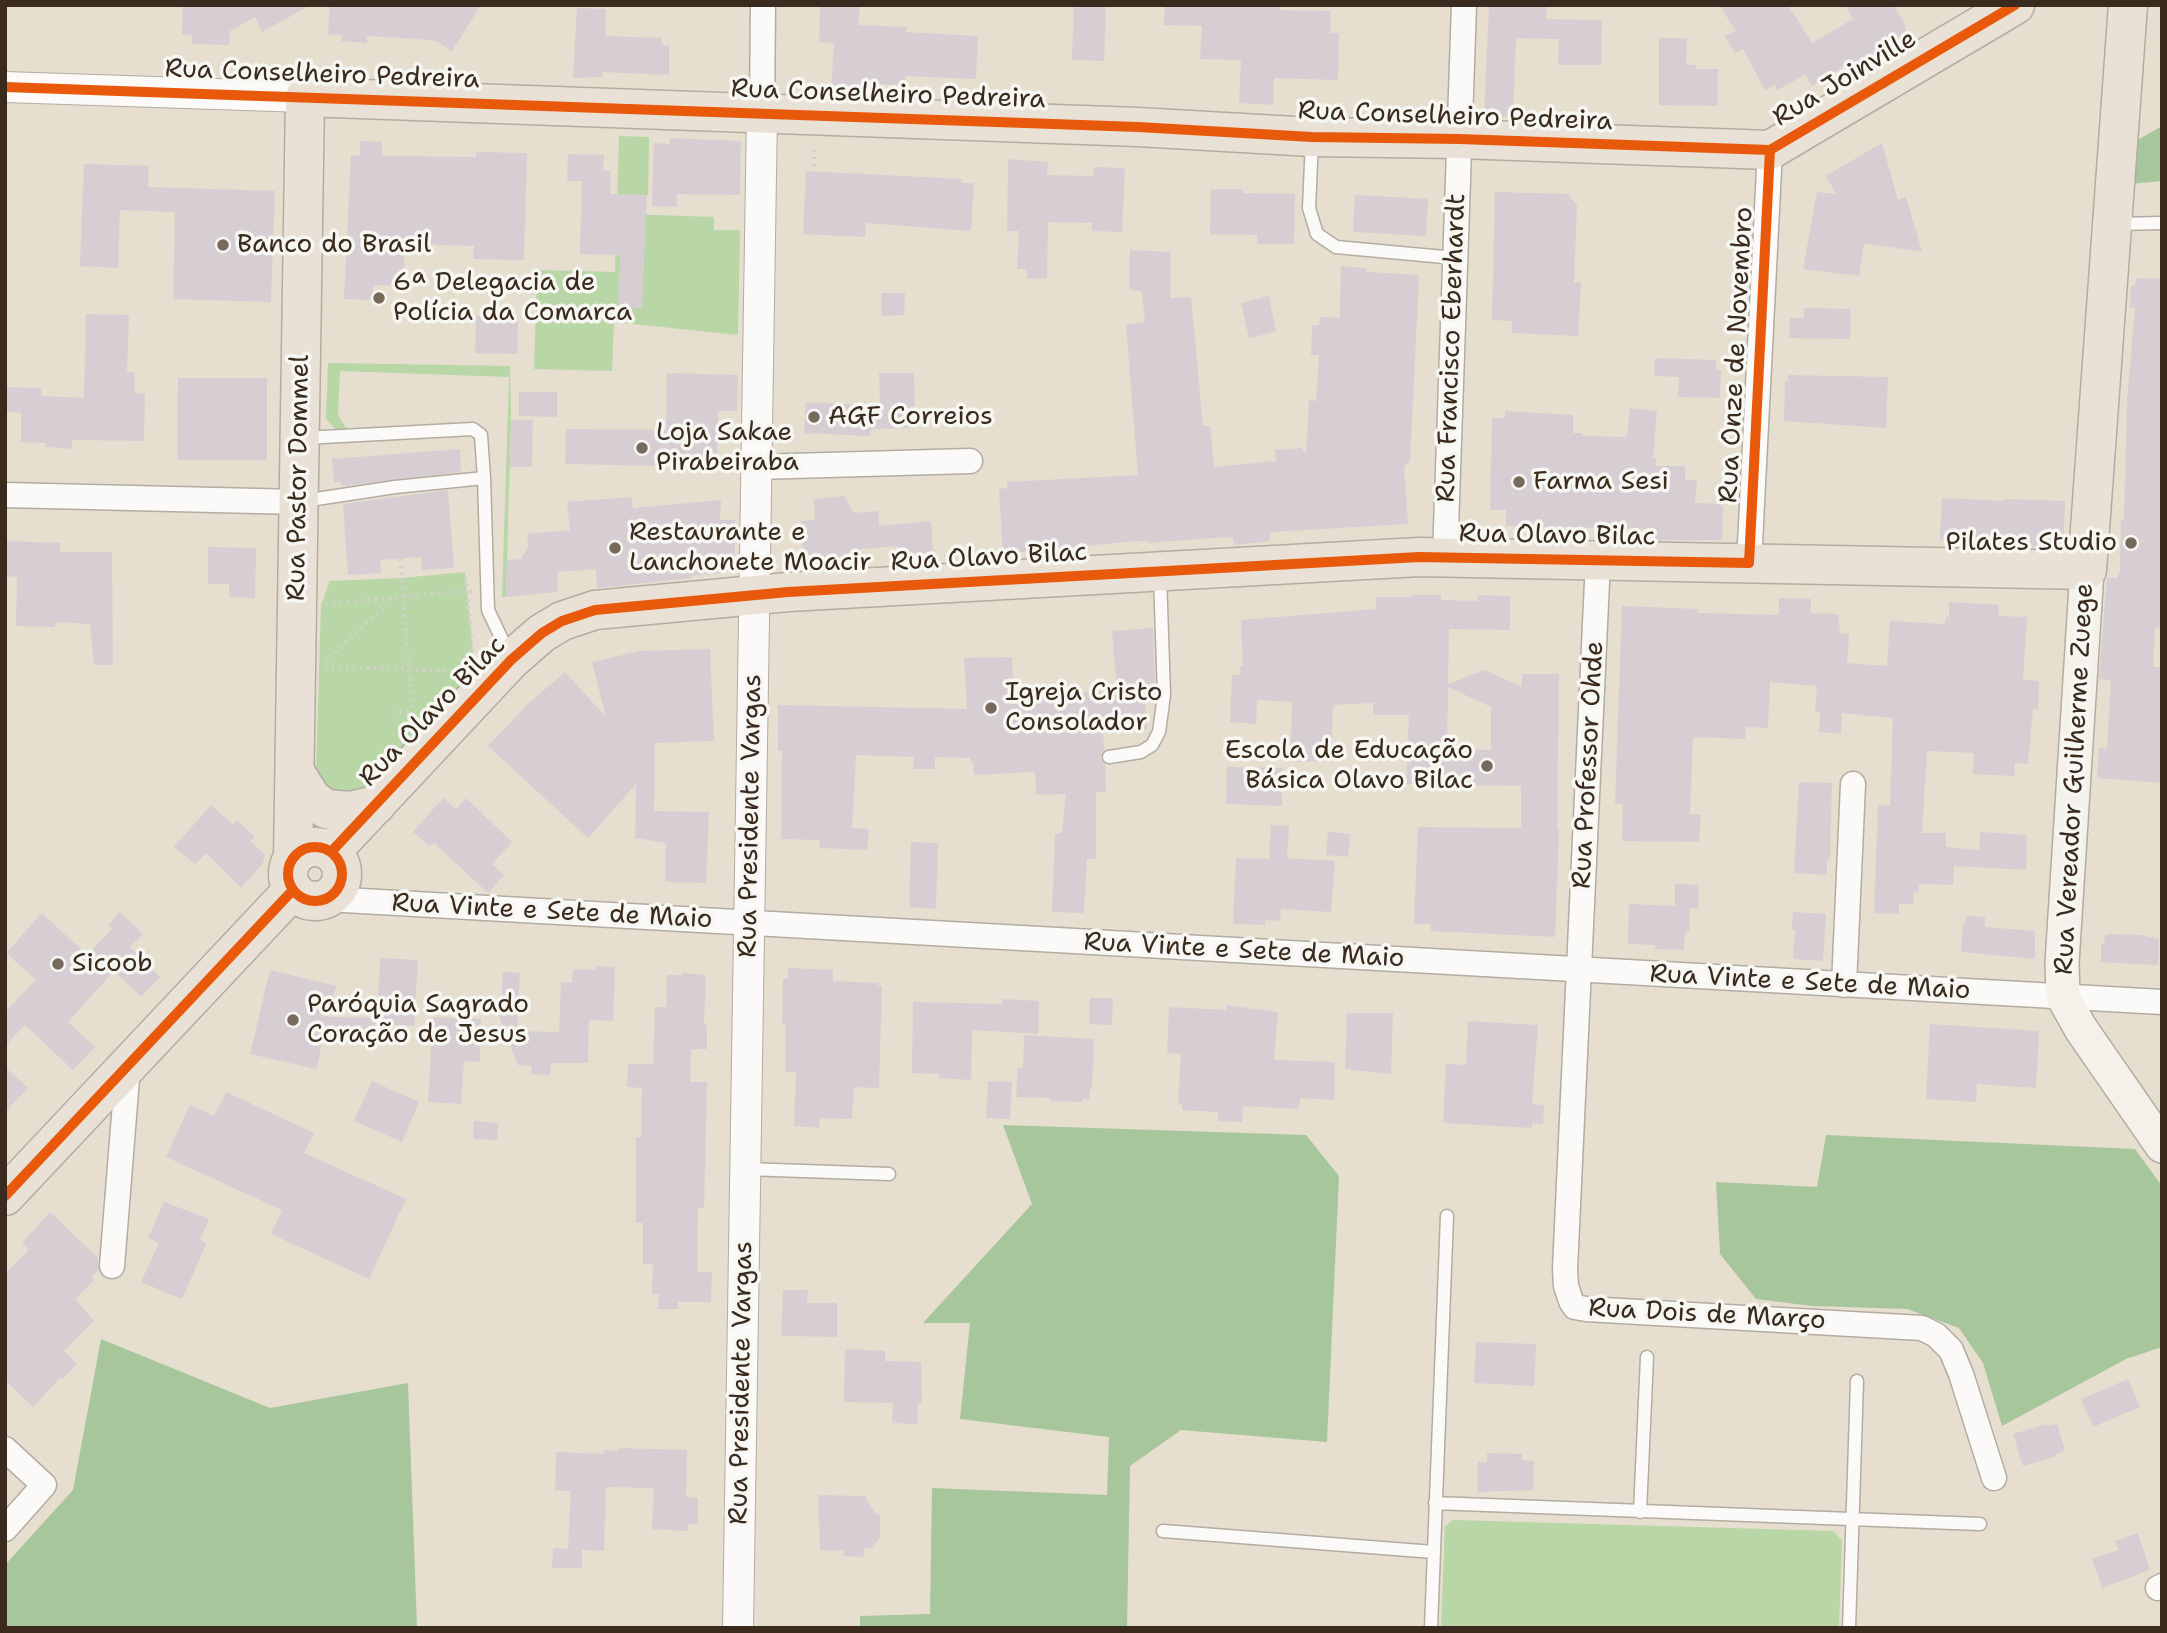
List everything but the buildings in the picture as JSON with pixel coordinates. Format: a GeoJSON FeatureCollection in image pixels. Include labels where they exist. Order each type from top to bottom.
{"type":"FeatureCollection","features":[{"type":"Feature","properties":{"kind":"main road","name":"Rua Joinville"},"geometry":{"type":"LineString","coordinates":[[1770,150],[2015,5]]}},
{"type":"Feature","properties":{"kind":"main road","name":"Rua Vereador Guilherme Zuege"},"geometry":{"type":"LineString","coordinates":[[2128,5],[2087,570],[2062,963],[2063,997],[2081,1029],[2162,1146]]}},
{"type":"Feature","properties":{"kind":"main road","name":"Rua Conselheiro Pedreira"},"geometry":{"type":"LineString","coordinates":[[305,97],[1138,127],[1312,137],[1459,139],[1770,150]]}},
{"type":"Feature","properties":{"kind":"main road","name":"Rua Pastor Dommel"},"geometry":{"type":"LineString","coordinates":[[304,883],[295,772],[305,97]]}},
{"type":"Feature","properties":{"kind":"main road","name":"Rua Olavo Bilac"},"geometry":{"type":"LineString","coordinates":[[304,883],[307,849],[316,847],[331,852],[511,660],[542,633],[562,621],[595,610],[754,594],[1446,557],[2087,570]]}},
{"type":"Feature","properties":{"kind":"main road"},"geometry":{"type":"LineString","coordinates":[[295,772],[312,799],[326,809],[351,811],[376,805]]}},
{"type":"Feature","properties":{"kind":"main road"},"geometry":{"type":"LineString","coordinates":[[5,1195],[304,883]]}},
{"type":"Feature","properties":{"kind":"street","name":"Rua Presidente Vargas"},"geometry":{"type":"LineString","coordinates":[[738,1628],[763,5]]}},
{"type":"Feature","properties":{"kind":"street","name":"Rua Francisco Eberhardt"},"geometry":{"type":"LineString","coordinates":[[1446,557],[1464,5]]}},
{"type":"Feature","properties":{"kind":"street","name":"Rua Conselheiro Pedreira"},"geometry":{"type":"LineString","coordinates":[[5,87],[305,97]]}},
{"type":"Feature","properties":{"kind":"street","name":"Rua Onze de Novembro"},"geometry":{"type":"LineString","coordinates":[[1749,563],[1770,150]]}},
{"type":"Feature","properties":{"kind":"street"},"geometry":{"type":"LineString","coordinates":[[756,467],[970,461]]}},
{"type":"Feature","properties":{"kind":"street"},"geometry":{"type":"LineString","coordinates":[[5,495],[299,502]]}},
{"type":"Feature","properties":{"kind":"street","name":"Rua Professor Ohde"},"geometry":{"type":"LineString","coordinates":[[1580,970],[1598,560]]}},
{"type":"Feature","properties":{"kind":"street"},"geometry":{"type":"LineString","coordinates":[[1844,985],[1853,784]]}},
{"type":"Feature","properties":{"kind":"street","name":"Rua Vinte e Sete de Maio"},"geometry":{"type":"LineString","coordinates":[[304,883],[749,923],[2162,1002]]}},
{"type":"Feature","properties":{"kind":"street","name":"Rua Dois de Março"},"geometry":{"type":"LineString","coordinates":[[1580,970],[1565,1269],[1566,1286],[1575,1307],[1923,1328],[1936,1335],[1951,1350],[1994,1478]]}},
{"type":"Feature","properties":{"kind":"street"},"geometry":{"type":"LineString","coordinates":[[112,1266],[128,1066]]}},
{"type":"Feature","properties":{"kind":"street"},"geometry":{"type":"LineString","coordinates":[[5,1449],[44,1485],[5,1529]]}},
{"type":"Feature","properties":{"kind":"lane"},"geometry":{"type":"LineString","coordinates":[[1312,137],[1309,208],[1317,234],[1336,247],[1455,258]]}},
{"type":"Feature","properties":{"kind":"lane"},"geometry":{"type":"LineString","coordinates":[[2113,224],[2162,223]]}},
{"type":"Feature","properties":{"kind":"lane"},"geometry":{"type":"LineString","coordinates":[[300,439],[474,429],[481,435],[488,610],[511,660]]}},
{"type":"Feature","properties":{"kind":"lane"},"geometry":{"type":"LineString","coordinates":[[299,502],[395,487],[484,478]]}},
{"type":"Feature","properties":{"kind":"lane"},"geometry":{"type":"LineString","coordinates":[[1109,758],[1141,752],[1152,745],[1159,733],[1164,695],[1160,571]]}},
{"type":"Feature","properties":{"kind":"lane"},"geometry":{"type":"LineString","coordinates":[[745,1169],[889,1174]]}},
{"type":"Feature","properties":{"kind":"lane"},"geometry":{"type":"LineString","coordinates":[[1431,1628],[1447,1216]]}},
{"type":"Feature","properties":{"kind":"lane"},"geometry":{"type":"LineString","coordinates":[[1640,1512],[1647,1357]]}},
{"type":"Feature","properties":{"kind":"lane"},"geometry":{"type":"LineString","coordinates":[[1849,1628],[1857,1381]]}},
{"type":"Feature","properties":{"kind":"lane"},"geometry":{"type":"LineString","coordinates":[[1435,1503],[1640,1512],[1853,1517],[1980,1524]]}},
{"type":"Feature","properties":{"kind":"lane"},"geometry":{"type":"LineString","coordinates":[[1163,1531],[1434,1552]]}},
{"type":"Feature","properties":{"kind":"path"},"geometry":{"type":"LineString","coordinates":[[814,146],[814,166]]}},
{"type":"Feature","properties":{"kind":"path"},"geometry":{"type":"LineString","coordinates":[[393,459],[413,724]]}},
{"type":"Feature","properties":{"kind":"path"},"geometry":{"type":"LineString","coordinates":[[465,572],[474,658]]}},
{"type":"Feature","properties":{"kind":"path"},"geometry":{"type":"LineString","coordinates":[[321,605],[487,589]]}},
{"type":"Feature","properties":{"kind":"path"},"geometry":{"type":"LineString","coordinates":[[319,667],[393,598]]}},
{"type":"Feature","properties":{"kind":"path"},"geometry":{"type":"LineString","coordinates":[[319,655],[319,667]]}},
{"type":"Feature","properties":{"kind":"path"},"geometry":{"type":"LineString","coordinates":[[319,667],[462,671]]}},
{"type":"Feature","properties":{"kind":"path"},"geometry":{"type":"LineString","coordinates":[[393,712],[412,712]]}},
{"type":"Feature","properties":{"kind":"green space"},"geometry":{"type":"Polygon","coordinates":[[[2162,126],[2162,181],[2130,184],[2136,141],[2162,126]]]}},
{"type":"Feature","properties":{"kind":"green space"},"geometry":{"type":"Polygon","coordinates":[[[619,136],[649,137],[648,195],[625,195],[625,214],[714,217],[714,230],[740,230],[738,335],[614,322],[612,371],[534,369],[537,270],[615,272],[619,136]]]}},
{"type":"Feature","properties":{"kind":"green space"},"geometry":{"type":"Polygon","coordinates":[[[328,363],[510,366],[506,597],[502,597],[509,377],[340,371],[338,415],[348,431],[337,431],[326,419],[328,363]]]}},
{"type":"Feature","properties":{"kind":"green space"},"geometry":{"type":"Polygon","coordinates":[[[465,572],[475,672],[356,797],[328,794],[316,772],[321,605],[330,581],[465,572]]]}},
{"type":"Feature","properties":{"kind":"green space"},"geometry":{"type":"Polygon","coordinates":[[[1003,1125],[1306,1135],[1339,1176],[1327,1442],[1181,1430],[1130,1466],[1127,1628],[860,1628],[860,1616],[930,1614],[932,1488],[1107,1495],[1109,1437],[960,1419],[970,1323],[923,1323],[1032,1204],[1003,1125]]]}},
{"type":"Feature","properties":{"kind":"green space"},"geometry":{"type":"Polygon","coordinates":[[[1826,1135],[2135,1149],[2162,1186],[2162,1347],[2126,1359],[2002,1426],[1983,1363],[1959,1328],[1907,1309],[1812,1306],[1756,1299],[1720,1254],[1716,1182],[1817,1187],[1826,1135]]]}},
{"type":"Feature","properties":{"kind":"green space"},"geometry":{"type":"Polygon","coordinates":[[[101,1339],[270,1408],[408,1383],[417,1628],[5,1628],[5,1565],[73,1490],[101,1339]]]}},
{"type":"Feature","properties":{"kind":"green space"},"geometry":{"type":"Polygon","coordinates":[[[1453,1520],[1833,1531],[1842,1540],[1839,1628],[1441,1628],[1445,1526],[1453,1520]]]}},
{"type":"Feature","properties":{"kind":"cycle path"},"geometry":{"type":"LineString","coordinates":[[1770,150],[2015,5]]}},
{"type":"Feature","properties":{"kind":"cycle path"},"geometry":{"type":"LineString","coordinates":[[5,87],[1138,127],[1312,137],[1459,139],[1770,150]]}},
{"type":"Feature","properties":{"kind":"cycle path"},"geometry":{"type":"LineString","coordinates":[[331,852],[511,660],[542,633],[562,621],[595,610],[788,592],[1419,557],[1749,563],[1770,150]]}},
{"type":"Feature","properties":{"kind":"cycle path"},"geometry":{"type":"LineString","coordinates":[[315,847],[334,855],[342,874],[334,893],[315,901],[296,893],[288,874],[296,855],[315,847]]}},
{"type":"Feature","properties":{"kind":"cycle path"},"geometry":{"type":"LineString","coordinates":[[5,1196],[293,890]]}},
{"type":"Feature","properties":{"kind":"place","name":"Banco do Brasil"},"geometry":{"type":"Point","coordinates":[223,245]}},
{"type":"Feature","properties":{"kind":"place","name":"6ª Delegacia de Polícia da Comarca"},"geometry":{"type":"Point","coordinates":[379,298]}},
{"type":"Feature","properties":{"kind":"place","name":"AGF Correios"},"geometry":{"type":"Point","coordinates":[814,417]}},
{"type":"Feature","properties":{"kind":"place","name":"Loja Sakae Pirabeiraba"},"geometry":{"type":"Point","coordinates":[642,448]}},
{"type":"Feature","properties":{"kind":"place","name":"Farma Sesi"},"geometry":{"type":"Point","coordinates":[1519,482]}},
{"type":"Feature","properties":{"kind":"place","name":"Pilates Studio"},"geometry":{"type":"Point","coordinates":[2131,543]}},
{"type":"Feature","properties":{"kind":"place","name":"Restaurante e Lanchonete Moacir"},"geometry":{"type":"Point","coordinates":[615,548]}},
{"type":"Feature","properties":{"kind":"place","name":"Igreja Cristo Consolador"},"geometry":{"type":"Point","coordinates":[991,708]}},
{"type":"Feature","properties":{"kind":"place","name":"Escola de Educação Básica Olavo Bilac"},"geometry":{"type":"Point","coordinates":[1487,766]}},
{"type":"Feature","properties":{"kind":"place","name":"Sicoob"},"geometry":{"type":"Point","coordinates":[58,964]}},
{"type":"Feature","properties":{"kind":"place","name":"Paróquia Sagrado Coração de Jesus"},"geometry":{"type":"Point","coordinates":[293,1020]}}]}
